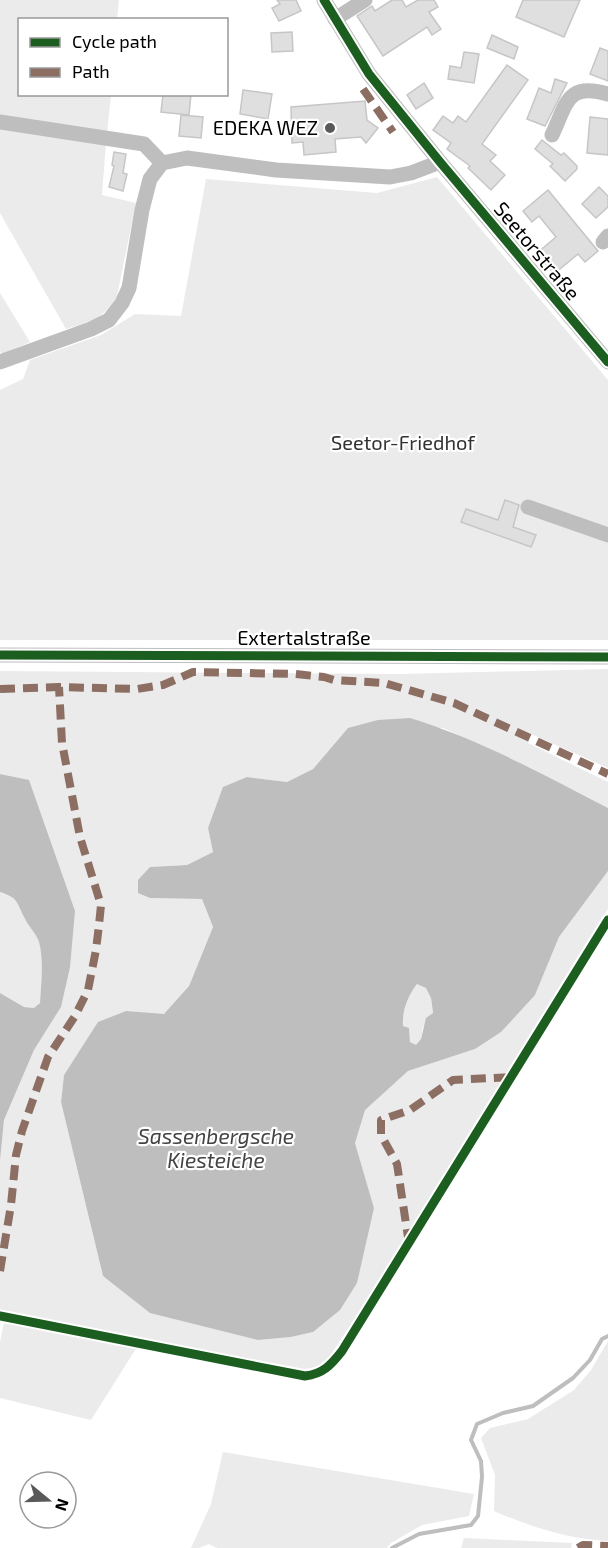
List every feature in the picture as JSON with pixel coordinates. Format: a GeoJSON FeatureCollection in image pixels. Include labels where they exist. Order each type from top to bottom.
{"type":"FeatureCollection","features":[{"type":"Feature","properties":{"kind":"street","name":"Seetorstraße"},"geometry":{"type":"LineString","coordinates":[[324,0],[369,74],[608,362]]}},
{"type":"Feature","properties":{"kind":"street"},"geometry":{"type":"LineString","coordinates":[[335,19],[365,0]]}},
{"type":"Feature","properties":{"kind":"street"},"geometry":{"type":"LineString","coordinates":[[552,135],[569,98],[579,91],[591,89],[608,94]]}},
{"type":"Feature","properties":{"kind":"street"},"geometry":{"type":"LineString","coordinates":[[0,122],[144,144],[162,163]]}},
{"type":"Feature","properties":{"kind":"street"},"geometry":{"type":"LineString","coordinates":[[0,362],[91,329],[109,320],[122,303],[129,288],[142,210],[150,179],[162,163],[187,158],[276,170],[390,177],[411,173],[440,162]]}},
{"type":"Feature","properties":{"kind":"street"},"geometry":{"type":"LineString","coordinates":[[528,507],[608,535]]}},
{"type":"Feature","properties":{"kind":"street","name":"Extertalstraße"},"geometry":{"type":"LineString","coordinates":[[0,655],[608,657]]}},
{"type":"Feature","properties":{"kind":"green space"},"geometry":{"type":"Polygon","coordinates":[[[0,0],[119,0],[117,18],[18,18],[18,96],[111,96],[107,133],[0,117],[0,0]]]}},
{"type":"Feature","properties":{"kind":"green space"},"geometry":{"type":"Polygon","coordinates":[[[0,127],[106,143],[102,195],[136,203],[117,296],[106,311],[95,319],[66,329],[0,213],[0,127]]]}},
{"type":"Feature","properties":{"kind":"green space","name":"Seetor-Friedhof"},"geometry":{"type":"Polygon","coordinates":[[[437,177],[608,380],[608,640],[0,640],[0,390],[23,379],[30,360],[101,335],[135,314],[181,316],[206,179],[377,193],[437,177]]]}},
{"type":"Feature","properties":{"kind":"green space"},"geometry":{"type":"Polygon","coordinates":[[[0,293],[30,342],[2,354],[0,352],[0,293]]]}},
{"type":"Feature","properties":{"kind":"green space"},"geometry":{"type":"Polygon","coordinates":[[[608,669],[608,768],[531,734],[528,743],[608,782],[608,808],[533,769],[443,728],[348,728],[313,769],[287,782],[247,777],[208,828],[213,852],[187,865],[150,867],[150,898],[202,899],[213,927],[189,986],[164,1015],[126,1011],[99,1022],[64,1075],[61,1102],[103,1276],[258,1340],[313,1332],[374,1208],[355,1143],[364,1110],[408,1071],[475,1049],[535,995],[559,937],[608,871],[608,909],[328,1359],[318,1367],[304,1369],[0,1310],[0,1161],[4,1120],[34,1050],[61,1007],[29,781],[0,774],[0,671],[401,674],[608,669]]]}},
{"type":"Feature","properties":{"kind":"green space"},"geometry":{"type":"Polygon","coordinates":[[[0,892],[16,901],[39,942],[42,965],[40,1003],[34,1008],[24,1007],[0,993],[0,892]]]}},
{"type":"Feature","properties":{"kind":"green space"},"geometry":{"type":"Polygon","coordinates":[[[417,984],[426,987],[431,998],[433,1014],[423,1027],[421,1039],[416,1046],[410,1042],[409,1029],[403,1026],[403,1020],[406,1004],[417,984]]]}},
{"type":"Feature","properties":{"kind":"green space"},"geometry":{"type":"Polygon","coordinates":[[[4,1323],[137,1347],[91,1420],[0,1398],[0,1342],[4,1323]]]}},
{"type":"Feature","properties":{"kind":"green space"},"geometry":{"type":"Polygon","coordinates":[[[608,1341],[608,1541],[579,1538],[550,1531],[494,1511],[495,1475],[481,1438],[490,1428],[528,1419],[574,1390],[591,1370],[608,1341]]]}},
{"type":"Feature","properties":{"kind":"green space"},"geometry":{"type":"Polygon","coordinates":[[[223,1452],[474,1494],[469,1516],[422,1525],[391,1543],[387,1548],[217,1548],[209,1544],[191,1548],[211,1504],[223,1452]]]}},
{"type":"Feature","properties":{"kind":"green space"},"geometry":{"type":"Polygon","coordinates":[[[464,1538],[572,1543],[571,1548],[461,1548],[464,1538]]]}},
{"type":"Feature","properties":{"kind":"water","name":"Sassenbergsche Kiesteiche"},"geometry":{"type":"Polygon","coordinates":[[[410,718],[461,736],[511,758],[608,808],[608,871],[559,937],[535,995],[501,1032],[475,1049],[408,1071],[365,1110],[355,1143],[374,1208],[357,1283],[340,1310],[313,1332],[258,1340],[150,1313],[103,1276],[61,1102],[64,1075],[98,1022],[126,1011],[164,1014],[189,986],[213,927],[202,899],[150,898],[138,893],[138,880],[150,867],[187,865],[213,852],[208,828],[223,787],[247,777],[287,782],[313,769],[348,728],[378,720],[410,718]],[[417,984],[408,998],[404,1014],[403,1026],[409,1028],[410,1042],[416,1045],[421,1039],[426,1018],[433,1013],[431,998],[426,988],[417,984]]]}},
{"type":"Feature","properties":{"kind":"water"},"geometry":{"type":"Polygon","coordinates":[[[0,774],[29,780],[75,911],[70,967],[61,1007],[34,1050],[4,1120],[0,1161],[0,993],[24,1007],[34,1008],[40,1003],[42,964],[39,942],[18,904],[10,896],[0,892],[0,774]]]}},
{"type":"Feature","properties":{"kind":"building"},"geometry":{"type":"Polygon","coordinates":[[[277,0],[296,0],[301,11],[279,21],[272,8],[280,4],[277,0]]]}},
{"type":"Feature","properties":{"kind":"building"},"geometry":{"type":"Polygon","coordinates":[[[392,0],[402,0],[406,7],[418,0],[434,0],[438,7],[429,12],[441,29],[432,35],[427,27],[383,56],[357,16],[372,6],[375,11],[392,0]]]}},
{"type":"Feature","properties":{"kind":"building"},"geometry":{"type":"Polygon","coordinates":[[[523,0],[580,0],[564,37],[516,17],[523,0]]]}},
{"type":"Feature","properties":{"kind":"building"},"geometry":{"type":"Polygon","coordinates":[[[292,32],[293,51],[272,52],[271,33],[292,32]]]}},
{"type":"Feature","properties":{"kind":"building"},"geometry":{"type":"Polygon","coordinates":[[[492,35],[518,47],[514,59],[487,48],[492,35]]]}},
{"type":"Feature","properties":{"kind":"building"},"geometry":{"type":"Polygon","coordinates":[[[600,48],[608,51],[608,81],[590,74],[600,48]]]}},
{"type":"Feature","properties":{"kind":"building"},"geometry":{"type":"Polygon","coordinates":[[[464,52],[479,54],[474,83],[448,79],[450,66],[461,68],[464,52]]]}},
{"type":"Feature","properties":{"kind":"building"},"geometry":{"type":"Polygon","coordinates":[[[507,65],[528,80],[482,144],[496,155],[490,161],[505,175],[491,190],[468,168],[470,166],[447,149],[451,143],[433,130],[443,116],[453,123],[458,116],[466,122],[507,65]]]}},
{"type":"Feature","properties":{"kind":"building"},"geometry":{"type":"Polygon","coordinates":[[[555,79],[567,83],[545,126],[527,119],[539,88],[551,93],[555,79]]]}},
{"type":"Feature","properties":{"kind":"building"},"geometry":{"type":"Polygon","coordinates":[[[424,83],[433,98],[416,109],[407,95],[424,83]]]}},
{"type":"Feature","properties":{"kind":"building"},"geometry":{"type":"Polygon","coordinates":[[[243,90],[272,94],[268,119],[240,114],[243,90]]]}},
{"type":"Feature","properties":{"kind":"building"},"geometry":{"type":"Polygon","coordinates":[[[163,96],[191,96],[189,115],[161,112],[163,96]]]}},
{"type":"Feature","properties":{"kind":"building","name":"EDEKA WEZ"},"geometry":{"type":"Polygon","coordinates":[[[365,101],[367,120],[378,128],[366,143],[361,137],[335,139],[336,152],[304,155],[303,142],[292,143],[291,107],[365,101]]]}},
{"type":"Feature","properties":{"kind":"building"},"geometry":{"type":"Polygon","coordinates":[[[181,115],[203,117],[201,138],[179,136],[181,115]]]}},
{"type":"Feature","properties":{"kind":"building"},"geometry":{"type":"Polygon","coordinates":[[[590,117],[608,119],[608,155],[587,153],[590,117]]]}},
{"type":"Feature","properties":{"kind":"building"},"geometry":{"type":"Polygon","coordinates":[[[542,140],[561,155],[564,153],[577,166],[577,169],[565,181],[550,166],[553,164],[535,149],[542,140]]]}},
{"type":"Feature","properties":{"kind":"building"},"geometry":{"type":"Polygon","coordinates":[[[114,152],[126,154],[123,173],[127,174],[123,191],[109,187],[114,166],[112,165],[114,152]]]}},
{"type":"Feature","properties":{"kind":"building"},"geometry":{"type":"Polygon","coordinates":[[[599,187],[608,196],[608,207],[596,218],[582,204],[599,187]]]}},
{"type":"Feature","properties":{"kind":"building"},"geometry":{"type":"Polygon","coordinates":[[[548,190],[598,251],[585,262],[578,254],[554,274],[537,253],[556,237],[539,216],[532,222],[523,211],[548,190]]]}},
{"type":"Feature","properties":{"kind":"building"},"geometry":{"type":"Polygon","coordinates":[[[505,500],[519,505],[513,527],[536,535],[531,547],[461,522],[466,509],[498,520],[505,500]]]}},
{"type":"Feature","properties":{"kind":"waterway"},"geometry":{"type":"LineString","coordinates":[[392,1548],[419,1534],[471,1525],[478,1516],[482,1477],[481,1461],[471,1440],[477,1424],[503,1413],[533,1406],[573,1378],[590,1360],[602,1339],[608,1336]]}},
{"type":"Feature","properties":{"kind":"marked path"},"geometry":{"type":"LineString","coordinates":[[363,89],[393,132]]}},
{"type":"Feature","properties":{"kind":"marked path"},"geometry":{"type":"LineString","coordinates":[[0,689],[59,687],[137,689],[163,685],[193,672],[295,674],[334,680],[384,683],[454,703],[608,774]]}},
{"type":"Feature","properties":{"kind":"marked path"},"geometry":{"type":"LineString","coordinates":[[0,1271],[11,1205],[16,1155],[22,1131],[48,1057],[75,1016],[88,990],[99,925],[101,905],[80,837],[62,743],[59,687]]}},
{"type":"Feature","properties":{"kind":"marked path"},"geometry":{"type":"LineString","coordinates":[[409,1244],[397,1164],[381,1135],[381,1120],[410,1110],[453,1080],[512,1077]]}},
{"type":"Feature","properties":{"kind":"marked path"},"geometry":{"type":"LineString","coordinates":[[578,1548],[583,1545],[608,1546]]}},
{"type":"Feature","properties":{"kind":"cycle path"},"geometry":{"type":"LineString","coordinates":[[324,0],[369,74],[608,362]]}},
{"type":"Feature","properties":{"kind":"cycle path"},"geometry":{"type":"LineString","coordinates":[[0,655],[608,657]]}},
{"type":"Feature","properties":{"kind":"cycle path"},"geometry":{"type":"LineString","coordinates":[[0,1316],[305,1376],[322,1371],[342,1351],[608,920]]}},
{"type":"Feature","properties":{"kind":"place","name":"EDEKA WEZ"},"geometry":{"type":"Point","coordinates":[330,128]}}]}
